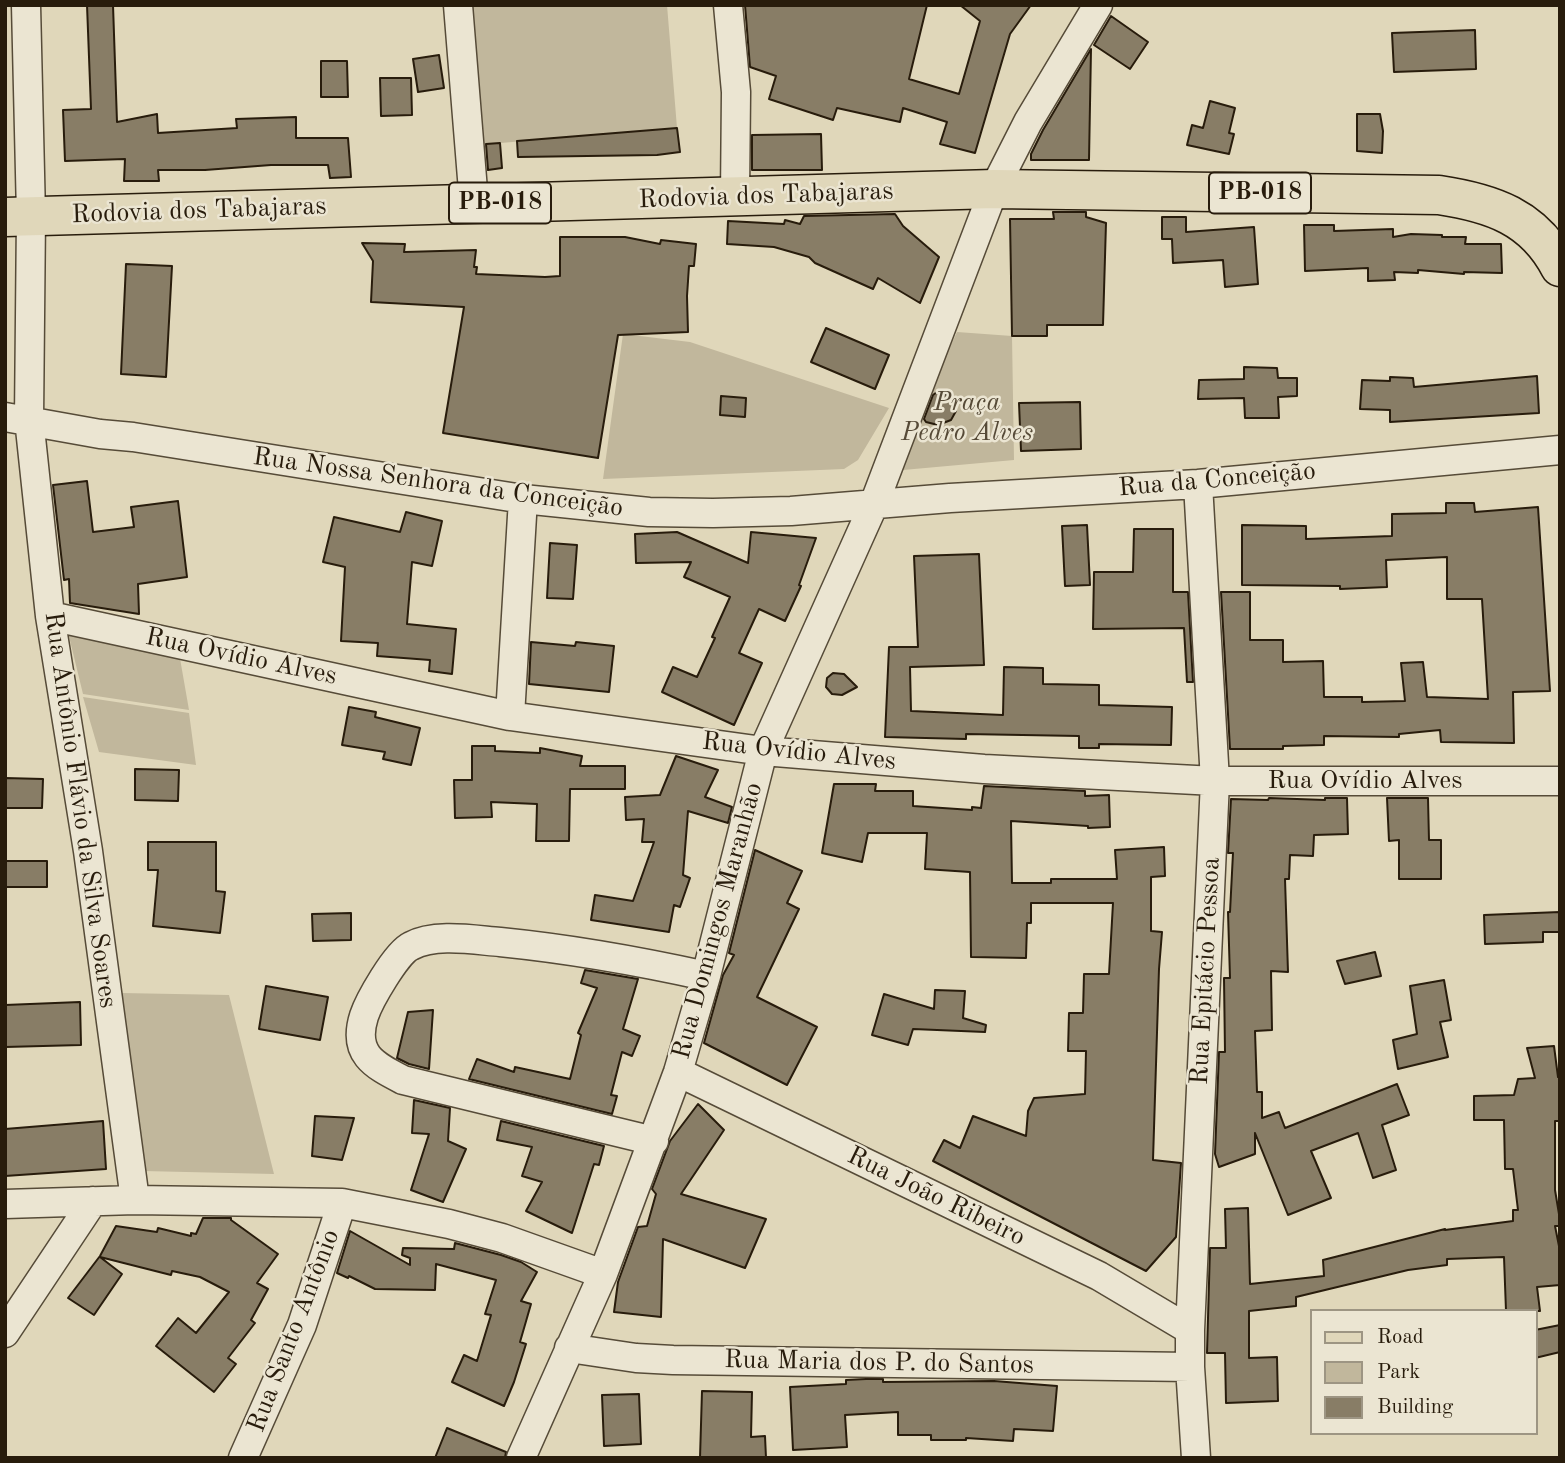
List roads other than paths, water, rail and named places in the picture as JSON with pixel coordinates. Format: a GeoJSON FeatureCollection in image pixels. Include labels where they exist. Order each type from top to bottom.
{"type":"FeatureCollection","features":[{"type":"Feature","properties":{"kind":"main road","name":"Rodovia dos Tabajaras"},"geometry":{"type":"LineString","coordinates":[[18,216],[994,189],[1439,195],[1473,200],[1500,209],[1521,222],[1554,255],[1560,267]]}},
{"type":"Feature","properties":{"kind":"street","name":"Rua Antônio Flávio da Silva Soares"},"geometry":{"type":"LineString","coordinates":[[26,5],[18,216],[17,418],[88,851],[135,1200]]}},
{"type":"Feature","properties":{"kind":"street"},"geometry":{"type":"LineString","coordinates":[[458,5],[474,203]]}},
{"type":"Feature","properties":{"kind":"street"},"geometry":{"type":"LineString","coordinates":[[728,5],[736,92],[735,196]]}},
{"type":"Feature","properties":{"kind":"street","name":"Rua Domingos Maranhão"},"geometry":{"type":"LineString","coordinates":[[521,1458],[603,1274],[678,1072],[706,976],[763,751],[874,504],[994,189],[1028,122],[1098,5]]}},
{"type":"Feature","properties":{"kind":"street","name":"Rua Nossa Senhora da Conceição"},"geometry":{"type":"LineString","coordinates":[[17,418],[100,434],[523,499],[649,512],[791,511],[874,504]]}},
{"type":"Feature","properties":{"kind":"street","name":"Rua da Conceição"},"geometry":{"type":"LineString","coordinates":[[874,504],[1198,484],[1560,450]]}},
{"type":"Feature","properties":{"kind":"street","name":"Rua Epitácio Pessoa"},"geometry":{"type":"LineString","coordinates":[[1196,1458],[1189,1330],[1215,780],[1198,484]]}},
{"type":"Feature","properties":{"kind":"street"},"geometry":{"type":"LineString","coordinates":[[510,716],[523,499]]}},
{"type":"Feature","properties":{"kind":"street","name":"Rua Ovídio Alves"},"geometry":{"type":"LineString","coordinates":[[50,616],[510,716],[763,751],[984,769],[1215,780],[1560,781]]}},
{"type":"Feature","properties":{"kind":"street"},"geometry":{"type":"LineString","coordinates":[[654,1141],[403,1080],[379,1068],[367,1058],[360,1036],[365,1012],[398,958],[408,947],[419,942],[458,938],[622,958],[706,976]]}},
{"type":"Feature","properties":{"kind":"street","name":"Rua João Ribeiro"},"geometry":{"type":"LineString","coordinates":[[678,1072],[1099,1276],[1189,1330]]}},
{"type":"Feature","properties":{"kind":"street"},"geometry":{"type":"LineString","coordinates":[[5,1204],[135,1200],[342,1203],[449,1224],[502,1238],[603,1274]]}},
{"type":"Feature","properties":{"kind":"street"},"geometry":{"type":"LineString","coordinates":[[5,1333],[93,1201]]}},
{"type":"Feature","properties":{"kind":"street","name":"Rua Santo Antônio"},"geometry":{"type":"LineString","coordinates":[[243,1458],[302,1325],[342,1203]]}},
{"type":"Feature","properties":{"kind":"street","name":"Rua Maria dos P. do Santos"},"geometry":{"type":"LineString","coordinates":[[569,1348],[636,1358],[673,1360],[1189,1367]]}},
{"type":"Feature","properties":{"kind":"park label","name":"Praça Pedro Alves"},"geometry":{"type":"Point","coordinates":[967,418]}}]}
